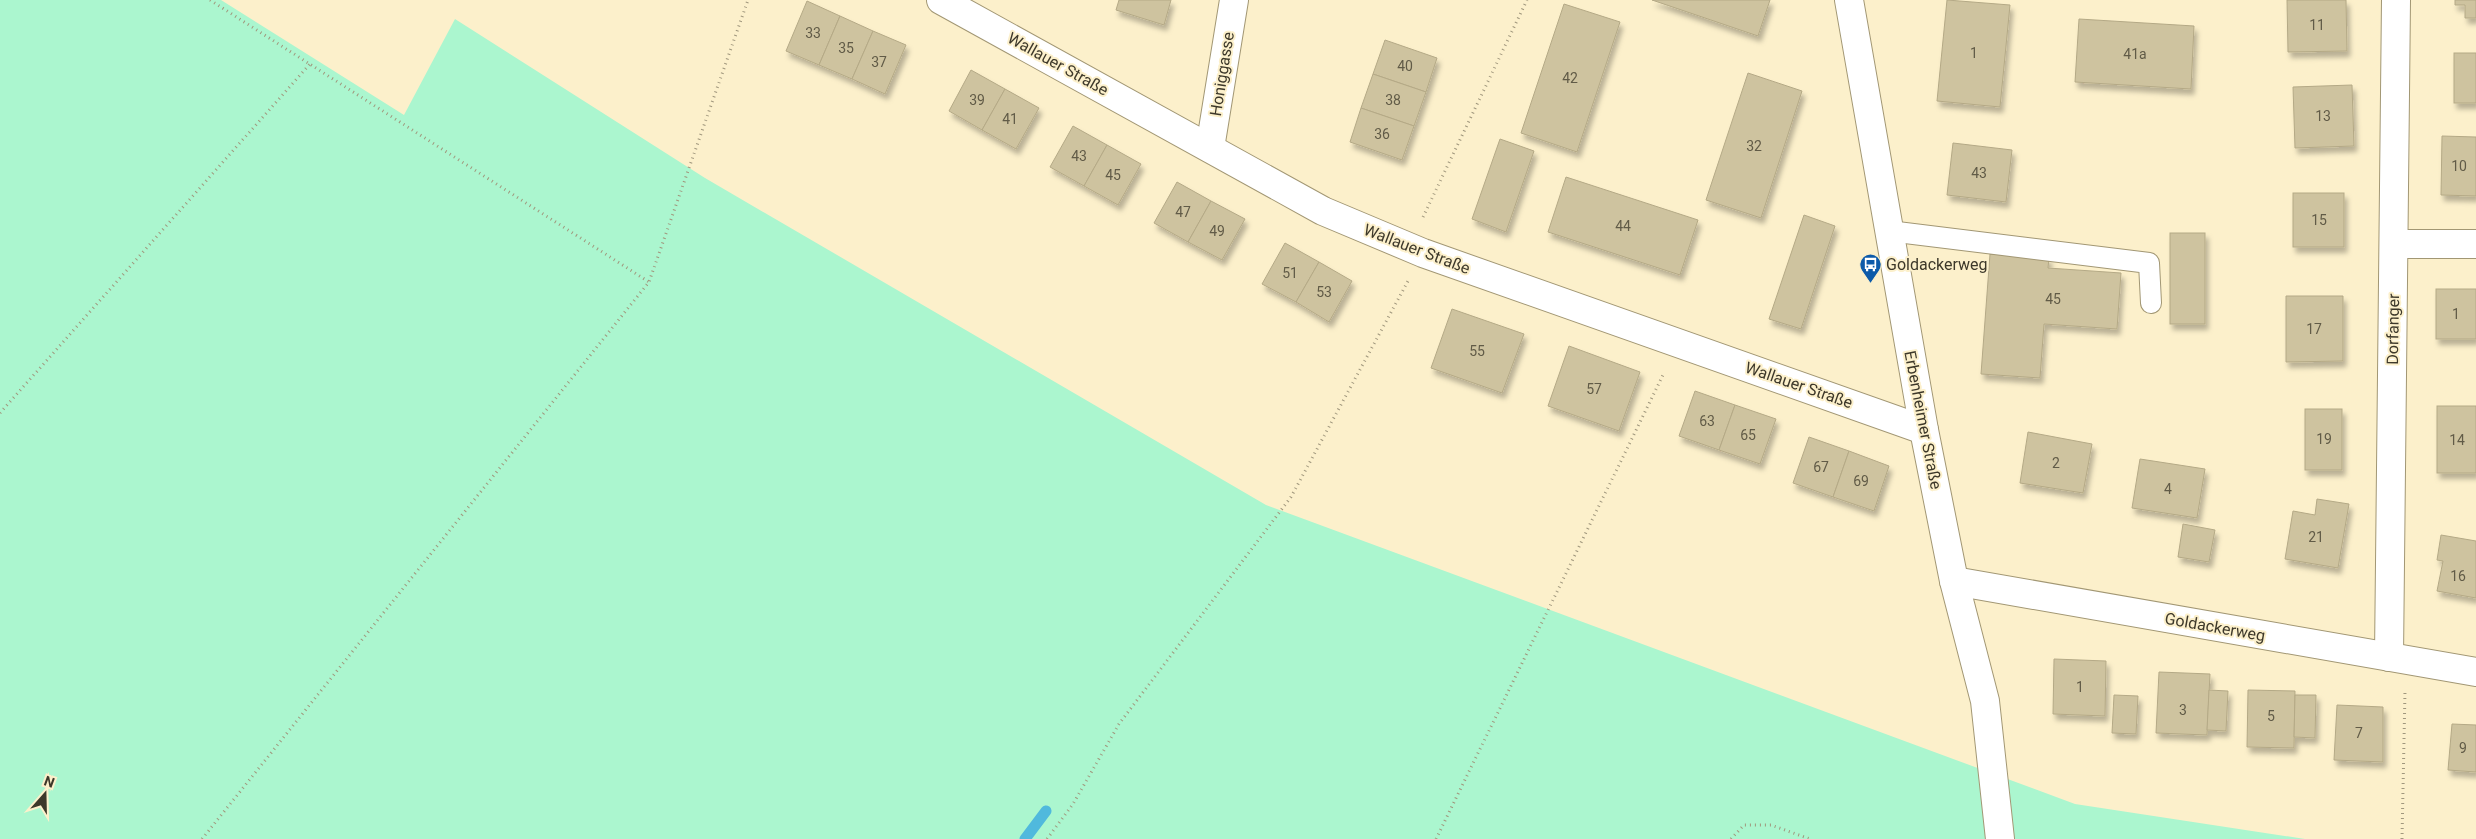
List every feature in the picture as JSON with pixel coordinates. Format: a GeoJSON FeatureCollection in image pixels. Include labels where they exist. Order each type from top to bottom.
{"type":"FeatureCollection","features":[{"type":"Feature","properties":{"kind":"street","name":"Wallauer Straße"},"geometry":{"type":"LineString","coordinates":[[941,0],[1323,211],[1416,250],[1924,430]]}},
{"type":"Feature","properties":{"kind":"street","name":"Honiggasse"},"geometry":{"type":"LineString","coordinates":[[1210,148],[1234,0]]}},
{"type":"Feature","properties":{"kind":"street","name":"Erbenheimer Straße"},"geometry":{"type":"LineString","coordinates":[[1849,0],[1924,430],[1954,581],[1985,701],[2000,839]]}},
{"type":"Feature","properties":{"kind":"street","name":"Dorfanger"},"geometry":{"type":"LineString","coordinates":[[2396,0],[2394,244],[2397,659]]}},
{"type":"Feature","properties":{"kind":"street"},"geometry":{"type":"LineString","coordinates":[[2394,244],[2476,244]]}},
{"type":"Feature","properties":{"kind":"street","name":"Goldackerweg"},"geometry":{"type":"LineString","coordinates":[[1954,581],[2476,672]]}},
{"type":"Feature","properties":{"kind":"lane"},"geometry":{"type":"LineString","coordinates":[[1889,231],[2149,263],[2151,303]]}},
{"type":"Feature","properties":{"kind":"path"},"geometry":{"type":"LineString","coordinates":[[210,0],[649,282]]}},
{"type":"Feature","properties":{"kind":"path"},"geometry":{"type":"LineString","coordinates":[[202,839],[649,282],[748,0]]}},
{"type":"Feature","properties":{"kind":"path"},"geometry":{"type":"LineString","coordinates":[[1047,839],[1073,804],[1119,724],[1291,497],[1416,250],[1527,0]]}},
{"type":"Feature","properties":{"kind":"path"},"geometry":{"type":"LineString","coordinates":[[0,413],[310,64]]}},
{"type":"Feature","properties":{"kind":"path"},"geometry":{"type":"LineString","coordinates":[[1436,839],[1678,343]]}},
{"type":"Feature","properties":{"kind":"path"},"geometry":{"type":"LineString","coordinates":[[2397,659],[2402,839]]}},
{"type":"Feature","properties":{"kind":"path"},"geometry":{"type":"LineString","coordinates":[[1731,839],[1744,825],[1771,825],[1810,839]]}},
{"type":"Feature","properties":{"kind":"green space"},"geometry":{"type":"Polygon","coordinates":[[[0,0],[221,0],[404,115],[455,19],[705,178],[1266,505],[2075,804],[2305,839],[0,839],[0,0]]]}},
{"type":"Feature","properties":{"kind":"building"},"geometry":{"type":"Polygon","coordinates":[[[1119,0],[1171,0],[1164,25],[1116,10],[1119,0]]]}},
{"type":"Feature","properties":{"kind":"building"},"geometry":{"type":"Polygon","coordinates":[[[1652,0],[1770,0],[1758,36],[1652,0]]]}},
{"type":"Feature","properties":{"kind":"building"},"geometry":{"type":"Polygon","coordinates":[[[1947,0],[2010,5],[2000,107],[1937,101],[1947,0]]]}},
{"type":"Feature","properties":{"kind":"building"},"geometry":{"type":"Polygon","coordinates":[[[2287,0],[2346,0],[2347,51],[2288,52],[2287,0]]]}},
{"type":"Feature","properties":{"kind":"building"},"geometry":{"type":"Polygon","coordinates":[[[2455,0],[2476,0],[2476,18],[2465,18],[2465,5],[2455,5],[2455,0]]]}},
{"type":"Feature","properties":{"kind":"building"},"geometry":{"type":"Polygon","coordinates":[[[807,1],[840,16],[819,65],[786,51],[807,1]]]}},
{"type":"Feature","properties":{"kind":"building"},"geometry":{"type":"Polygon","coordinates":[[[1564,4],[1620,22],[1577,152],[1521,133],[1564,4]]]}},
{"type":"Feature","properties":{"kind":"building"},"geometry":{"type":"Polygon","coordinates":[[[840,16],[873,31],[852,79],[819,65],[840,16]]]}},
{"type":"Feature","properties":{"kind":"building"},"geometry":{"type":"Polygon","coordinates":[[[2079,19],[2194,26],[2191,89],[2075,82],[2079,19]]]}},
{"type":"Feature","properties":{"kind":"building"},"geometry":{"type":"Polygon","coordinates":[[[873,31],[906,45],[885,94],[852,79],[873,31]]]}},
{"type":"Feature","properties":{"kind":"building"},"geometry":{"type":"Polygon","coordinates":[[[1385,40],[1437,58],[1426,92],[1373,74],[1385,40]]]}},
{"type":"Feature","properties":{"kind":"building"},"geometry":{"type":"Polygon","coordinates":[[[2454,53],[2476,53],[2476,103],[2454,103],[2454,53]]]}},
{"type":"Feature","properties":{"kind":"building"},"geometry":{"type":"Polygon","coordinates":[[[971,70],[1005,89],[982,130],[949,111],[971,70]]]}},
{"type":"Feature","properties":{"kind":"building"},"geometry":{"type":"Polygon","coordinates":[[[1748,73],[1802,91],[1761,218],[1706,200],[1748,73]]]}},
{"type":"Feature","properties":{"kind":"building"},"geometry":{"type":"Polygon","coordinates":[[[1373,74],[1426,92],[1414,126],[1361,108],[1373,74]]]}},
{"type":"Feature","properties":{"kind":"building"},"geometry":{"type":"Polygon","coordinates":[[[2352,85],[2354,146],[2295,148],[2293,87],[2352,85]]]}},
{"type":"Feature","properties":{"kind":"building"},"geometry":{"type":"Polygon","coordinates":[[[1005,89],[1039,108],[1016,149],[982,130],[1005,89]]]}},
{"type":"Feature","properties":{"kind":"building"},"geometry":{"type":"Polygon","coordinates":[[[1361,108],[1414,126],[1402,160],[1350,142],[1361,108]]]}},
{"type":"Feature","properties":{"kind":"building"},"geometry":{"type":"Polygon","coordinates":[[[1073,126],[1107,145],[1084,186],[1050,167],[1073,126]]]}},
{"type":"Feature","properties":{"kind":"building"},"geometry":{"type":"Polygon","coordinates":[[[2442,136],[2476,137],[2476,196],[2441,195],[2442,136]]]}},
{"type":"Feature","properties":{"kind":"building"},"geometry":{"type":"Polygon","coordinates":[[[1500,139],[1534,151],[1506,232],[1472,219],[1500,139]]]}},
{"type":"Feature","properties":{"kind":"building"},"geometry":{"type":"Polygon","coordinates":[[[1953,143],[2012,150],[2006,202],[1947,195],[1953,143]]]}},
{"type":"Feature","properties":{"kind":"building"},"geometry":{"type":"Polygon","coordinates":[[[1107,145],[1141,164],[1118,205],[1084,186],[1107,145]]]}},
{"type":"Feature","properties":{"kind":"building"},"geometry":{"type":"Polygon","coordinates":[[[1566,177],[1698,220],[1680,275],[1548,232],[1566,177]]]}},
{"type":"Feature","properties":{"kind":"building"},"geometry":{"type":"Polygon","coordinates":[[[1177,182],[1211,201],[1188,242],[1154,223],[1177,182]]]}},
{"type":"Feature","properties":{"kind":"building"},"geometry":{"type":"Polygon","coordinates":[[[2293,193],[2344,193],[2344,247],[2293,247],[2293,193]]]}},
{"type":"Feature","properties":{"kind":"building"},"geometry":{"type":"Polygon","coordinates":[[[1211,201],[1245,219],[1222,260],[1188,242],[1211,201]]]}},
{"type":"Feature","properties":{"kind":"building"},"geometry":{"type":"Polygon","coordinates":[[[1804,215],[1835,226],[1801,329],[1769,319],[1804,215]]]}},
{"type":"Feature","properties":{"kind":"building"},"geometry":{"type":"Polygon","coordinates":[[[2170,233],[2205,233],[2205,324],[2170,324],[2170,233]]]}},
{"type":"Feature","properties":{"kind":"building"},"geometry":{"type":"Polygon","coordinates":[[[1285,243],[1319,262],[1296,302],[1262,284],[1285,243]]]}},
{"type":"Feature","properties":{"kind":"building"},"geometry":{"type":"Polygon","coordinates":[[[1990,254],[2049,258],[2048,268],[2121,273],[2117,329],[2044,324],[2040,378],[1981,374],[1990,254]]]}},
{"type":"Feature","properties":{"kind":"building"},"geometry":{"type":"Polygon","coordinates":[[[1319,262],[1352,281],[1329,322],[1296,302],[1319,262]]]}},
{"type":"Feature","properties":{"kind":"building"},"geometry":{"type":"Polygon","coordinates":[[[2436,289],[2476,289],[2476,339],[2436,339],[2436,289]]]}},
{"type":"Feature","properties":{"kind":"building"},"geometry":{"type":"Polygon","coordinates":[[[2286,296],[2343,296],[2343,361],[2286,362],[2286,296]]]}},
{"type":"Feature","properties":{"kind":"building"},"geometry":{"type":"Polygon","coordinates":[[[1452,309],[1524,334],[1502,393],[1431,368],[1452,309]]]}},
{"type":"Feature","properties":{"kind":"building"},"geometry":{"type":"Polygon","coordinates":[[[1569,346],[1640,372],[1619,431],[1548,406],[1569,346]]]}},
{"type":"Feature","properties":{"kind":"building"},"geometry":{"type":"Polygon","coordinates":[[[1695,391],[1735,405],[1719,450],[1679,436],[1695,391]]]}},
{"type":"Feature","properties":{"kind":"building"},"geometry":{"type":"Polygon","coordinates":[[[1735,405],[1776,419],[1760,464],[1719,450],[1735,405]]]}},
{"type":"Feature","properties":{"kind":"building"},"geometry":{"type":"Polygon","coordinates":[[[2437,406],[2476,406],[2476,473],[2437,473],[2437,406]]]}},
{"type":"Feature","properties":{"kind":"building"},"geometry":{"type":"Polygon","coordinates":[[[2305,409],[2342,409],[2342,470],[2305,470],[2305,409]]]}},
{"type":"Feature","properties":{"kind":"building"},"geometry":{"type":"Polygon","coordinates":[[[2028,432],[2092,444],[2083,493],[2020,483],[2028,432]]]}},
{"type":"Feature","properties":{"kind":"building"},"geometry":{"type":"Polygon","coordinates":[[[1809,437],[1849,451],[1833,497],[1793,483],[1809,437]]]}},
{"type":"Feature","properties":{"kind":"building"},"geometry":{"type":"Polygon","coordinates":[[[1849,451],[1889,466],[1874,511],[1833,497],[1849,451]]]}},
{"type":"Feature","properties":{"kind":"building"},"geometry":{"type":"Polygon","coordinates":[[[2140,459],[2205,469],[2197,518],[2132,508],[2140,459]]]}},
{"type":"Feature","properties":{"kind":"building"},"geometry":{"type":"Polygon","coordinates":[[[2317,499],[2349,504],[2338,568],[2285,559],[2293,511],[2315,515],[2317,499]]]}},
{"type":"Feature","properties":{"kind":"building"},"geometry":{"type":"Polygon","coordinates":[[[2183,524],[2215,530],[2209,562],[2178,557],[2183,524]]]}},
{"type":"Feature","properties":{"kind":"building"},"geometry":{"type":"Polygon","coordinates":[[[2441,535],[2476,541],[2476,598],[2437,591],[2443,561],[2437,560],[2441,535]]]}},
{"type":"Feature","properties":{"kind":"building"},"geometry":{"type":"Polygon","coordinates":[[[2054,659],[2106,661],[2105,716],[2053,714],[2054,659]]]}},
{"type":"Feature","properties":{"kind":"building"},"geometry":{"type":"Polygon","coordinates":[[[2159,672],[2210,674],[2207,735],[2156,733],[2159,672]]]}},
{"type":"Feature","properties":{"kind":"building"},"geometry":{"type":"Polygon","coordinates":[[[2209,690],[2228,691],[2226,731],[2207,730],[2209,690]]]}},
{"type":"Feature","properties":{"kind":"building"},"geometry":{"type":"Polygon","coordinates":[[[2248,690],[2295,691],[2294,748],[2247,747],[2248,690]]]}},
{"type":"Feature","properties":{"kind":"building"},"geometry":{"type":"Polygon","coordinates":[[[2114,695],[2138,696],[2136,734],[2112,733],[2114,695]]]}},
{"type":"Feature","properties":{"kind":"building"},"geometry":{"type":"Polygon","coordinates":[[[2295,695],[2316,695],[2315,738],[2294,737],[2295,695]]]}},
{"type":"Feature","properties":{"kind":"building"},"geometry":{"type":"Polygon","coordinates":[[[2337,705],[2383,707],[2383,762],[2334,760],[2337,705]]]}},
{"type":"Feature","properties":{"kind":"building"},"geometry":{"type":"Polygon","coordinates":[[[2452,724],[2476,725],[2476,772],[2448,770],[2452,724]]]}},
{"type":"Feature","properties":{"kind":"waterway"},"geometry":{"type":"LineString","coordinates":[[1025,839],[1046,811]]}},
{"type":"Feature","properties":{"kind":"place","name":"Goldackerweg"},"geometry":{"type":"Point","coordinates":[1870,283]}}]}
